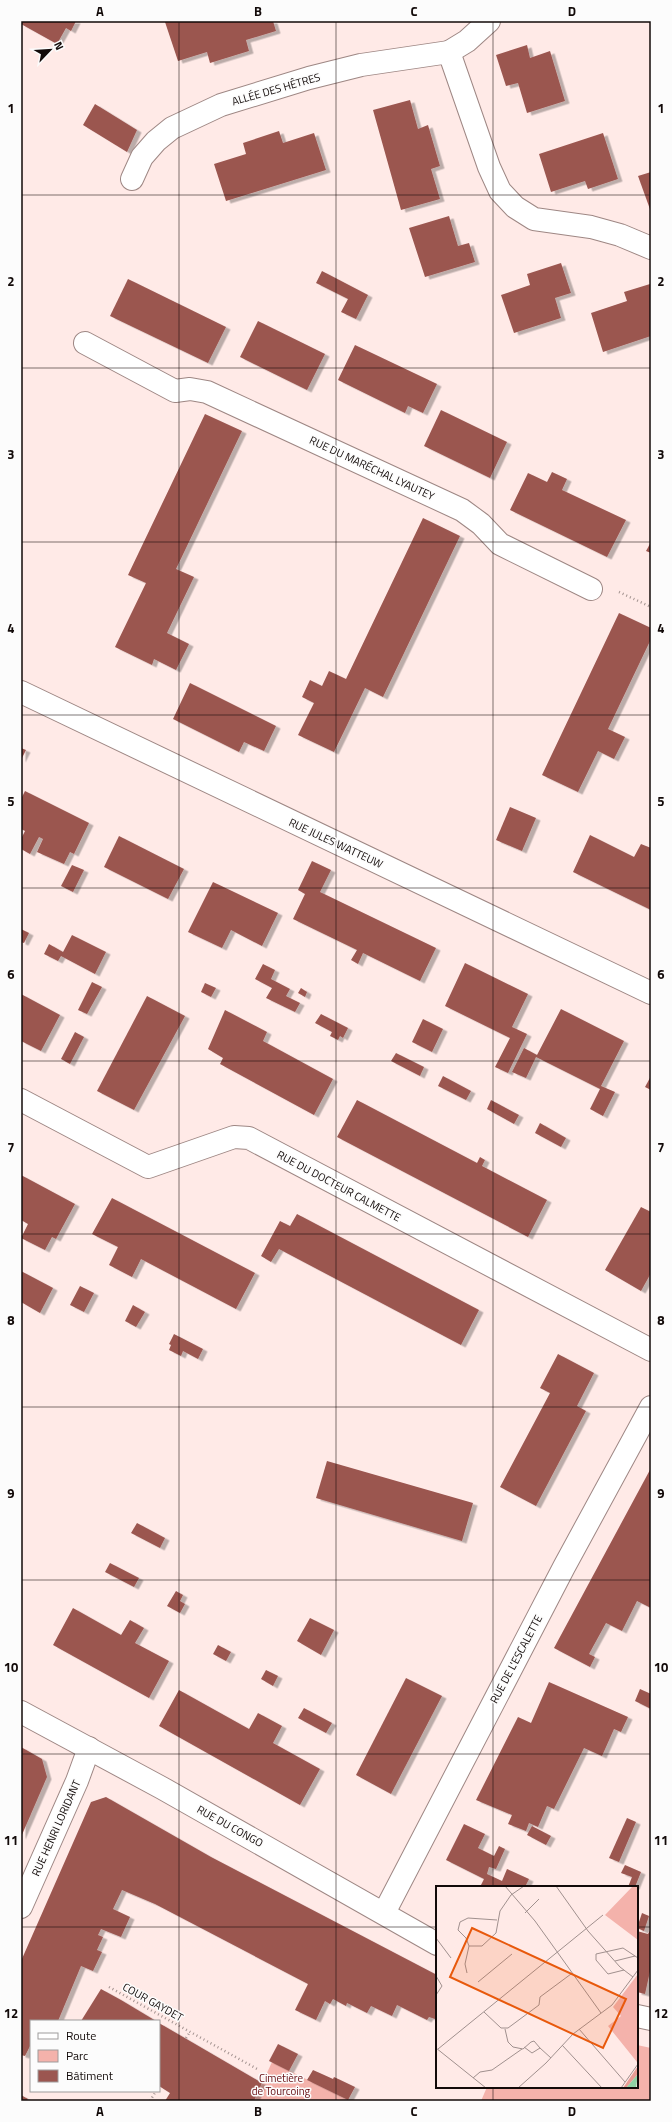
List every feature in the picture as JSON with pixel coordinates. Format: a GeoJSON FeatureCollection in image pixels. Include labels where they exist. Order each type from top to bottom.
{"type":"FeatureCollection","features":[{"type":"Feature","properties":{"kind":"street","name":"ALLÉE DES HÊTRES"},"geometry":{"type":"LineString","coordinates":[[132,179],[142,157],[156,140],[172,128],[221,105],[310,78],[361,65],[449,52],[467,41],[489,21]]}},
{"type":"Feature","properties":{"kind":"street"},"geometry":{"type":"LineString","coordinates":[[449,52],[489,167],[500,191],[515,207],[534,219],[598,229],[620,235],[651,248]]}},
{"type":"Feature","properties":{"kind":"street","name":"RUE DU MARÉCHAL LYAUTEY"},"geometry":{"type":"LineString","coordinates":[[85,343],[175,391],[190,389],[207,392],[462,510],[481,524],[500,544],[591,589]]}},
{"type":"Feature","properties":{"kind":"street","name":"RUE JULES WATTEUW"},"geometry":{"type":"LineString","coordinates":[[21,692],[651,993]]}},
{"type":"Feature","properties":{"kind":"street","name":"RUE DU DOCTEUR CALMETTE"},"geometry":{"type":"LineString","coordinates":[[21,1100],[148,1167],[234,1137],[249,1138],[651,1350]]}},
{"type":"Feature","properties":{"kind":"street","name":"RUE DE L'ESCALETTE"},"geometry":{"type":"LineString","coordinates":[[384,1914],[564,1567],[651,1407]]}},
{"type":"Feature","properties":{"kind":"street","name":"RUE DU CONGO"},"geometry":{"type":"LineString","coordinates":[[21,1712],[89,1748],[436,1943]]}},
{"type":"Feature","properties":{"kind":"street","name":"RUE HENRI LORIDANT"},"geometry":{"type":"LineString","coordinates":[[21,1907],[77,1780],[89,1748]]}},
{"type":"Feature","properties":{"kind":"street"},"geometry":{"type":"LineString","coordinates":[[638,2016],[651,2019]]}},
{"type":"Feature","properties":{"kind":"path"},"geometry":{"type":"LineString","coordinates":[[591,589],[612,589],[651,608]]}},
{"type":"Feature","properties":{"kind":"path","name":"COUR GAYDET"},"geometry":{"type":"LineString","coordinates":[[109,1987],[259,2070]]}},
{"type":"Feature","properties":{"kind":"path","name":"COUR GAYDET"},"geometry":{"type":"LineString","coordinates":[[186,2038],[190,2032]]}},
{"type":"Feature","properties":{"kind":"path"},"geometry":{"type":"LineString","coordinates":[[150,2101],[155,2092]]}},
{"type":"Feature","properties":{"kind":"green space"},"geometry":{"type":"Polygon","coordinates":[[[638,2045],[651,2048],[651,2101],[481,2101],[487,2088],[638,2088],[638,2045]]]}},
{"type":"Feature","properties":{"kind":"green space","name":"Cimetière de Tourcoing"},"geometry":{"type":"Polygon","coordinates":[[[272,2062],[350,2101],[254,2101],[272,2062]]]}},
{"type":"Feature","properties":{"kind":"building"},"geometry":{"type":"Polygon","coordinates":[[[21,21],[76,21],[71,31],[66,28],[57,44],[21,24],[21,21]]]}},
{"type":"Feature","properties":{"kind":"building"},"geometry":{"type":"Polygon","coordinates":[[[273,21],[276,31],[246,40],[249,51],[210,63],[207,52],[178,61],[165,22],[273,21]]]}},
{"type":"Feature","properties":{"kind":"building"},"geometry":{"type":"Polygon","coordinates":[[[527,45],[530,58],[550,51],[565,101],[527,113],[518,83],[506,86],[496,55],[527,45]]]}},
{"type":"Feature","properties":{"kind":"building"},"geometry":{"type":"Polygon","coordinates":[[[410,100],[418,129],[428,125],[440,166],[431,169],[440,199],[401,210],[373,110],[410,100]]]}},
{"type":"Feature","properties":{"kind":"building"},"geometry":{"type":"Polygon","coordinates":[[[95,104],[137,130],[127,152],[83,125],[95,104]]]}},
{"type":"Feature","properties":{"kind":"building"},"geometry":{"type":"Polygon","coordinates":[[[279,131],[283,143],[314,133],[326,170],[226,201],[214,164],[246,154],[243,143],[279,131]]]}},
{"type":"Feature","properties":{"kind":"building"},"geometry":{"type":"Polygon","coordinates":[[[603,133],[618,179],[588,189],[585,181],[551,192],[539,154],[603,133]]]}},
{"type":"Feature","properties":{"kind":"building"},"geometry":{"type":"Polygon","coordinates":[[[651,172],[651,212],[638,176],[651,172]]]}},
{"type":"Feature","properties":{"kind":"building"},"geometry":{"type":"Polygon","coordinates":[[[449,216],[458,246],[469,243],[475,262],[425,277],[409,228],[449,216]]]}},
{"type":"Feature","properties":{"kind":"building"},"geometry":{"type":"Polygon","coordinates":[[[561,263],[571,293],[555,298],[561,318],[514,333],[501,295],[530,285],[527,274],[561,263]]]}},
{"type":"Feature","properties":{"kind":"building"},"geometry":{"type":"Polygon","coordinates":[[[322,271],[368,295],[356,319],[341,312],[348,299],[316,283],[322,271]]]}},
{"type":"Feature","properties":{"kind":"building"},"geometry":{"type":"Polygon","coordinates":[[[128,279],[226,327],[208,363],[110,316],[128,279]]]}},
{"type":"Feature","properties":{"kind":"building"},"geometry":{"type":"Polygon","coordinates":[[[650,284],[651,336],[603,352],[591,313],[627,301],[624,292],[650,284]]]}},
{"type":"Feature","properties":{"kind":"building"},"geometry":{"type":"Polygon","coordinates":[[[258,321],[325,354],[307,390],[240,357],[258,321]]]}},
{"type":"Feature","properties":{"kind":"building"},"geometry":{"type":"Polygon","coordinates":[[[355,345],[437,384],[423,413],[408,406],[405,413],[338,380],[355,345]]]}},
{"type":"Feature","properties":{"kind":"building"},"geometry":{"type":"Polygon","coordinates":[[[441,410],[507,442],[490,478],[424,446],[441,410]]]}},
{"type":"Feature","properties":{"kind":"building"},"geometry":{"type":"Polygon","coordinates":[[[205,414],[242,431],[176,569],[194,577],[167,633],[189,644],[176,670],[154,659],[152,665],[115,647],[146,583],[128,575],[205,414]]]}},
{"type":"Feature","properties":{"kind":"building"},"geometry":{"type":"Polygon","coordinates":[[[552,472],[567,479],[562,490],[626,520],[607,557],[510,510],[528,473],[547,482],[552,472]]]}},
{"type":"Feature","properties":{"kind":"building"},"geometry":{"type":"Polygon","coordinates":[[[423,518],[460,536],[383,697],[365,688],[334,752],[298,735],[314,703],[302,697],[310,680],[322,686],[329,671],[346,679],[423,518]]]}},
{"type":"Feature","properties":{"kind":"building"},"geometry":{"type":"Polygon","coordinates":[[[651,542],[651,553],[646,551],[651,542]]]}},
{"type":"Feature","properties":{"kind":"building"},"geometry":{"type":"Polygon","coordinates":[[[619,613],[651,628],[651,639],[608,729],[625,737],[614,759],[598,751],[578,792],[542,775],[619,613]]]}},
{"type":"Feature","properties":{"kind":"building"},"geometry":{"type":"Polygon","coordinates":[[[190,683],[276,726],[264,751],[244,742],[239,752],[173,719],[190,683]]]}},
{"type":"Feature","properties":{"kind":"building"},"geometry":{"type":"Polygon","coordinates":[[[21,748],[26,750],[21,760],[21,748]]]}},
{"type":"Feature","properties":{"kind":"building"},"geometry":{"type":"Polygon","coordinates":[[[25,791],[89,823],[74,854],[70,852],[64,864],[37,852],[43,839],[39,837],[30,854],[21,849],[21,839],[25,831],[21,829],[21,799],[25,791]]]}},
{"type":"Feature","properties":{"kind":"building"},"geometry":{"type":"Polygon","coordinates":[[[510,807],[536,818],[522,851],[496,840],[510,807]]]}},
{"type":"Feature","properties":{"kind":"building"},"geometry":{"type":"Polygon","coordinates":[[[590,835],[634,857],[641,844],[651,848],[651,910],[573,872],[590,835]]]}},
{"type":"Feature","properties":{"kind":"building"},"geometry":{"type":"Polygon","coordinates":[[[119,836],[184,869],[168,899],[104,867],[119,836]]]}},
{"type":"Feature","properties":{"kind":"building"},"geometry":{"type":"Polygon","coordinates":[[[312,861],[331,870],[320,892],[436,948],[420,981],[363,953],[358,964],[351,960],[357,950],[293,919],[305,894],[298,890],[312,861]]]}},
{"type":"Feature","properties":{"kind":"building"},"geometry":{"type":"Polygon","coordinates":[[[72,865],[84,870],[73,892],[61,886],[72,865]]]}},
{"type":"Feature","properties":{"kind":"building"},"geometry":{"type":"Polygon","coordinates":[[[213,882],[278,913],[262,946],[231,930],[222,948],[188,932],[213,882]]]}},
{"type":"Feature","properties":{"kind":"building"},"geometry":{"type":"Polygon","coordinates":[[[21,929],[29,933],[24,943],[21,942],[21,929]]]}},
{"type":"Feature","properties":{"kind":"building"},"geometry":{"type":"Polygon","coordinates":[[[72,935],[106,952],[95,974],[61,956],[58,961],[44,954],[49,944],[63,952],[72,935]]]}},
{"type":"Feature","properties":{"kind":"building"},"geometry":{"type":"Polygon","coordinates":[[[465,963],[528,994],[512,1027],[527,1034],[508,1073],[495,1067],[510,1038],[445,1006],[465,963]]]}},
{"type":"Feature","properties":{"kind":"building"},"geometry":{"type":"Polygon","coordinates":[[[263,964],[275,970],[271,979],[290,989],[286,996],[300,1003],[295,1012],[266,998],[272,988],[255,979],[263,964]]]}},
{"type":"Feature","properties":{"kind":"building"},"geometry":{"type":"Polygon","coordinates":[[[92,982],[102,987],[87,1014],[78,1010],[92,982]]]}},
{"type":"Feature","properties":{"kind":"building"},"geometry":{"type":"Polygon","coordinates":[[[205,983],[216,988],[211,997],[201,992],[205,983]]]}},
{"type":"Feature","properties":{"kind":"building"},"geometry":{"type":"Polygon","coordinates":[[[301,988],[307,992],[305,997],[298,993],[301,988]]]}},
{"type":"Feature","properties":{"kind":"building"},"geometry":{"type":"Polygon","coordinates":[[[21,994],[60,1015],[41,1051],[21,1041],[21,994]]]}},
{"type":"Feature","properties":{"kind":"building"},"geometry":{"type":"Polygon","coordinates":[[[147,996],[185,1016],[134,1110],[97,1091],[147,996]]]}},
{"type":"Feature","properties":{"kind":"building"},"geometry":{"type":"Polygon","coordinates":[[[561,1009],[624,1041],[601,1086],[615,1092],[603,1116],[590,1109],[600,1089],[536,1057],[526,1078],[512,1072],[524,1048],[537,1055],[561,1009]]]}},
{"type":"Feature","properties":{"kind":"building"},"geometry":{"type":"Polygon","coordinates":[[[225,1010],[267,1032],[263,1041],[333,1079],[314,1115],[220,1064],[223,1058],[208,1049],[225,1010]]]}},
{"type":"Feature","properties":{"kind":"building"},"geometry":{"type":"Polygon","coordinates":[[[321,1014],[348,1028],[343,1038],[340,1036],[338,1040],[330,1036],[332,1032],[315,1023],[321,1014]]]}},
{"type":"Feature","properties":{"kind":"building"},"geometry":{"type":"Polygon","coordinates":[[[423,1019],[443,1029],[432,1052],[412,1042],[423,1019]]]}},
{"type":"Feature","properties":{"kind":"building"},"geometry":{"type":"Polygon","coordinates":[[[75,1032],[84,1037],[70,1064],[61,1059],[75,1032]]]}},
{"type":"Feature","properties":{"kind":"building"},"geometry":{"type":"Polygon","coordinates":[[[396,1053],[424,1067],[420,1076],[391,1061],[396,1053]]]}},
{"type":"Feature","properties":{"kind":"building"},"geometry":{"type":"Polygon","coordinates":[[[443,1076],[471,1091],[466,1100],[438,1086],[443,1076]]]}},
{"type":"Feature","properties":{"kind":"building"},"geometry":{"type":"Polygon","coordinates":[[[651,1076],[651,1090],[645,1087],[651,1076]]]}},
{"type":"Feature","properties":{"kind":"building"},"geometry":{"type":"Polygon","coordinates":[[[357,1100],[477,1163],[480,1157],[485,1160],[482,1166],[547,1200],[528,1237],[337,1137],[357,1100]]]}},
{"type":"Feature","properties":{"kind":"building"},"geometry":{"type":"Polygon","coordinates":[[[491,1100],[519,1115],[514,1124],[487,1109],[491,1100]]]}},
{"type":"Feature","properties":{"kind":"building"},"geometry":{"type":"Polygon","coordinates":[[[540,1123],[566,1138],[561,1147],[535,1133],[540,1123]]]}},
{"type":"Feature","properties":{"kind":"building"},"geometry":{"type":"Polygon","coordinates":[[[21,1175],[75,1204],[56,1239],[52,1237],[45,1250],[21,1238],[28,1224],[21,1220],[21,1175]]]}},
{"type":"Feature","properties":{"kind":"building"},"geometry":{"type":"Polygon","coordinates":[[[112,1198],[255,1273],[236,1309],[141,1259],[132,1277],[109,1265],[118,1247],[92,1234],[112,1198]]]}},
{"type":"Feature","properties":{"kind":"building"},"geometry":{"type":"Polygon","coordinates":[[[641,1207],[651,1212],[651,1273],[641,1291],[605,1270],[641,1207]]]}},
{"type":"Feature","properties":{"kind":"building"},"geometry":{"type":"Polygon","coordinates":[[[297,1214],[479,1310],[461,1345],[279,1249],[271,1262],[261,1256],[280,1221],[290,1226],[297,1214]]]}},
{"type":"Feature","properties":{"kind":"building"},"geometry":{"type":"Polygon","coordinates":[[[21,1271],[53,1288],[40,1313],[21,1302],[21,1271]]]}},
{"type":"Feature","properties":{"kind":"building"},"geometry":{"type":"Polygon","coordinates":[[[80,1286],[94,1293],[84,1312],[70,1305],[80,1286]]]}},
{"type":"Feature","properties":{"kind":"building"},"geometry":{"type":"Polygon","coordinates":[[[133,1305],[145,1312],[136,1327],[125,1321],[133,1305]]]}},
{"type":"Feature","properties":{"kind":"building"},"geometry":{"type":"Polygon","coordinates":[[[174,1334],[203,1349],[198,1359],[183,1351],[181,1356],[169,1350],[171,1345],[169,1344],[174,1334]]]}},
{"type":"Feature","properties":{"kind":"building"},"geometry":{"type":"Polygon","coordinates":[[[558,1354],[594,1373],[577,1406],[586,1411],[536,1506],[500,1487],[550,1393],[540,1388],[558,1354]]]}},
{"type":"Feature","properties":{"kind":"building"},"geometry":{"type":"Polygon","coordinates":[[[327,1461],[473,1503],[462,1541],[316,1498],[327,1461]]]}},
{"type":"Feature","properties":{"kind":"building"},"geometry":{"type":"Polygon","coordinates":[[[651,1468],[651,1608],[637,1601],[622,1631],[606,1623],[589,1654],[595,1657],[590,1667],[554,1648],[651,1468]]]}},
{"type":"Feature","properties":{"kind":"building"},"geometry":{"type":"Polygon","coordinates":[[[137,1523],[165,1538],[160,1548],[131,1533],[137,1523]]]}},
{"type":"Feature","properties":{"kind":"building"},"geometry":{"type":"Polygon","coordinates":[[[110,1563],[139,1578],[134,1587],[105,1572],[110,1563]]]}},
{"type":"Feature","properties":{"kind":"building"},"geometry":{"type":"Polygon","coordinates":[[[176,1591],[183,1595],[180,1601],[185,1604],[180,1613],[167,1606],[176,1591]]]}},
{"type":"Feature","properties":{"kind":"building"},"geometry":{"type":"Polygon","coordinates":[[[73,1608],[121,1635],[130,1620],[144,1628],[135,1643],[169,1661],[149,1698],[53,1645],[73,1608]]]}},
{"type":"Feature","properties":{"kind":"building"},"geometry":{"type":"Polygon","coordinates":[[[310,1618],[334,1630],[321,1655],[297,1641],[310,1618]]]}},
{"type":"Feature","properties":{"kind":"building"},"geometry":{"type":"Polygon","coordinates":[[[218,1645],[231,1652],[226,1661],[213,1654],[218,1645]]]}},
{"type":"Feature","properties":{"kind":"building"},"geometry":{"type":"Polygon","coordinates":[[[266,1670],[278,1676],[273,1686],[261,1679],[266,1670]]]}},
{"type":"Feature","properties":{"kind":"building"},"geometry":{"type":"Polygon","coordinates":[[[406,1678],[442,1696],[391,1794],[356,1775],[406,1678]]]}},
{"type":"Feature","properties":{"kind":"building"},"geometry":{"type":"Polygon","coordinates":[[[549,1682],[628,1717],[621,1732],[614,1729],[602,1756],[584,1748],[554,1809],[547,1806],[538,1827],[529,1823],[526,1831],[508,1824],[512,1815],[476,1800],[518,1717],[531,1723],[549,1682]]]}},
{"type":"Feature","properties":{"kind":"building"},"geometry":{"type":"Polygon","coordinates":[[[640,1689],[651,1694],[651,1709],[635,1701],[640,1689]]]}},
{"type":"Feature","properties":{"kind":"building"},"geometry":{"type":"Polygon","coordinates":[[[179,1690],[249,1729],[258,1713],[282,1726],[273,1743],[320,1769],[300,1805],[159,1726],[179,1690]]]}},
{"type":"Feature","properties":{"kind":"building"},"geometry":{"type":"Polygon","coordinates":[[[304,1708],[332,1723],[326,1733],[298,1718],[304,1708]]]}},
{"type":"Feature","properties":{"kind":"building"},"geometry":{"type":"Polygon","coordinates":[[[21,1747],[42,1759],[47,1777],[21,1837],[21,1747]]]}},
{"type":"Feature","properties":{"kind":"building"},"geometry":{"type":"Polygon","coordinates":[[[106,1797],[211,1857],[436,1974],[435,2019],[429,2017],[427,2020],[397,2005],[392,2016],[371,2006],[367,2013],[347,2003],[346,2006],[333,1999],[330,2004],[325,2001],[316,2020],[295,2010],[308,1984],[155,1904],[122,1890],[113,1909],[130,1917],[121,1937],[101,1929],[98,1935],[103,1937],[97,1950],[102,1952],[93,1971],[81,1966],[58,2020],[30,2020],[30,2046],[25,2056],[21,2055],[21,1961],[91,1802],[106,1797]]]}},
{"type":"Feature","properties":{"kind":"building"},"geometry":{"type":"Polygon","coordinates":[[[627,1818],[636,1822],[619,1862],[609,1858],[627,1818]]]}},
{"type":"Feature","properties":{"kind":"building"},"geometry":{"type":"Polygon","coordinates":[[[464,1824],[485,1834],[478,1848],[494,1856],[499,1846],[505,1849],[496,1869],[489,1867],[487,1874],[502,1881],[507,1869],[529,1879],[526,1886],[480,1886],[484,1879],[446,1860],[464,1824]]]}},
{"type":"Feature","properties":{"kind":"building"},"geometry":{"type":"Polygon","coordinates":[[[532,1826],[551,1836],[546,1845],[527,1835],[532,1826]]]}},
{"type":"Feature","properties":{"kind":"building"},"geometry":{"type":"Polygon","coordinates":[[[625,1865],[641,1872],[635,1886],[628,1886],[632,1877],[621,1873],[625,1865]]]}},
{"type":"Feature","properties":{"kind":"building"},"geometry":{"type":"Polygon","coordinates":[[[642,1913],[649,1916],[644,1931],[638,1928],[642,1913]]]}},
{"type":"Feature","properties":{"kind":"building"},"geometry":{"type":"Polygon","coordinates":[[[651,1929],[651,1967],[645,1994],[638,1992],[638,1931],[648,1934],[651,1929]]]}},
{"type":"Feature","properties":{"kind":"building"},"geometry":{"type":"Polygon","coordinates":[[[101,1989],[154,2020],[82,2020],[101,1989]]]}},
{"type":"Feature","properties":{"kind":"building"},"geometry":{"type":"Polygon","coordinates":[[[160,2024],[262,2083],[254,2101],[165,2101],[170,2093],[160,2087],[160,2024]]]}},
{"type":"Feature","properties":{"kind":"building"},"geometry":{"type":"Polygon","coordinates":[[[278,2044],[298,2054],[289,2071],[269,2061],[278,2044]]]}},
{"type":"Feature","properties":{"kind":"building"},"geometry":{"type":"Polygon","coordinates":[[[313,2070],[333,2079],[334,2077],[355,2087],[348,2100],[307,2080],[313,2070]]]}},
{"type":"Feature","properties":{"kind":"building"},"geometry":{"type":"Polygon","coordinates":[[[21,2095],[28,2099],[26,2101],[21,2101],[21,2095]]]}}]}
